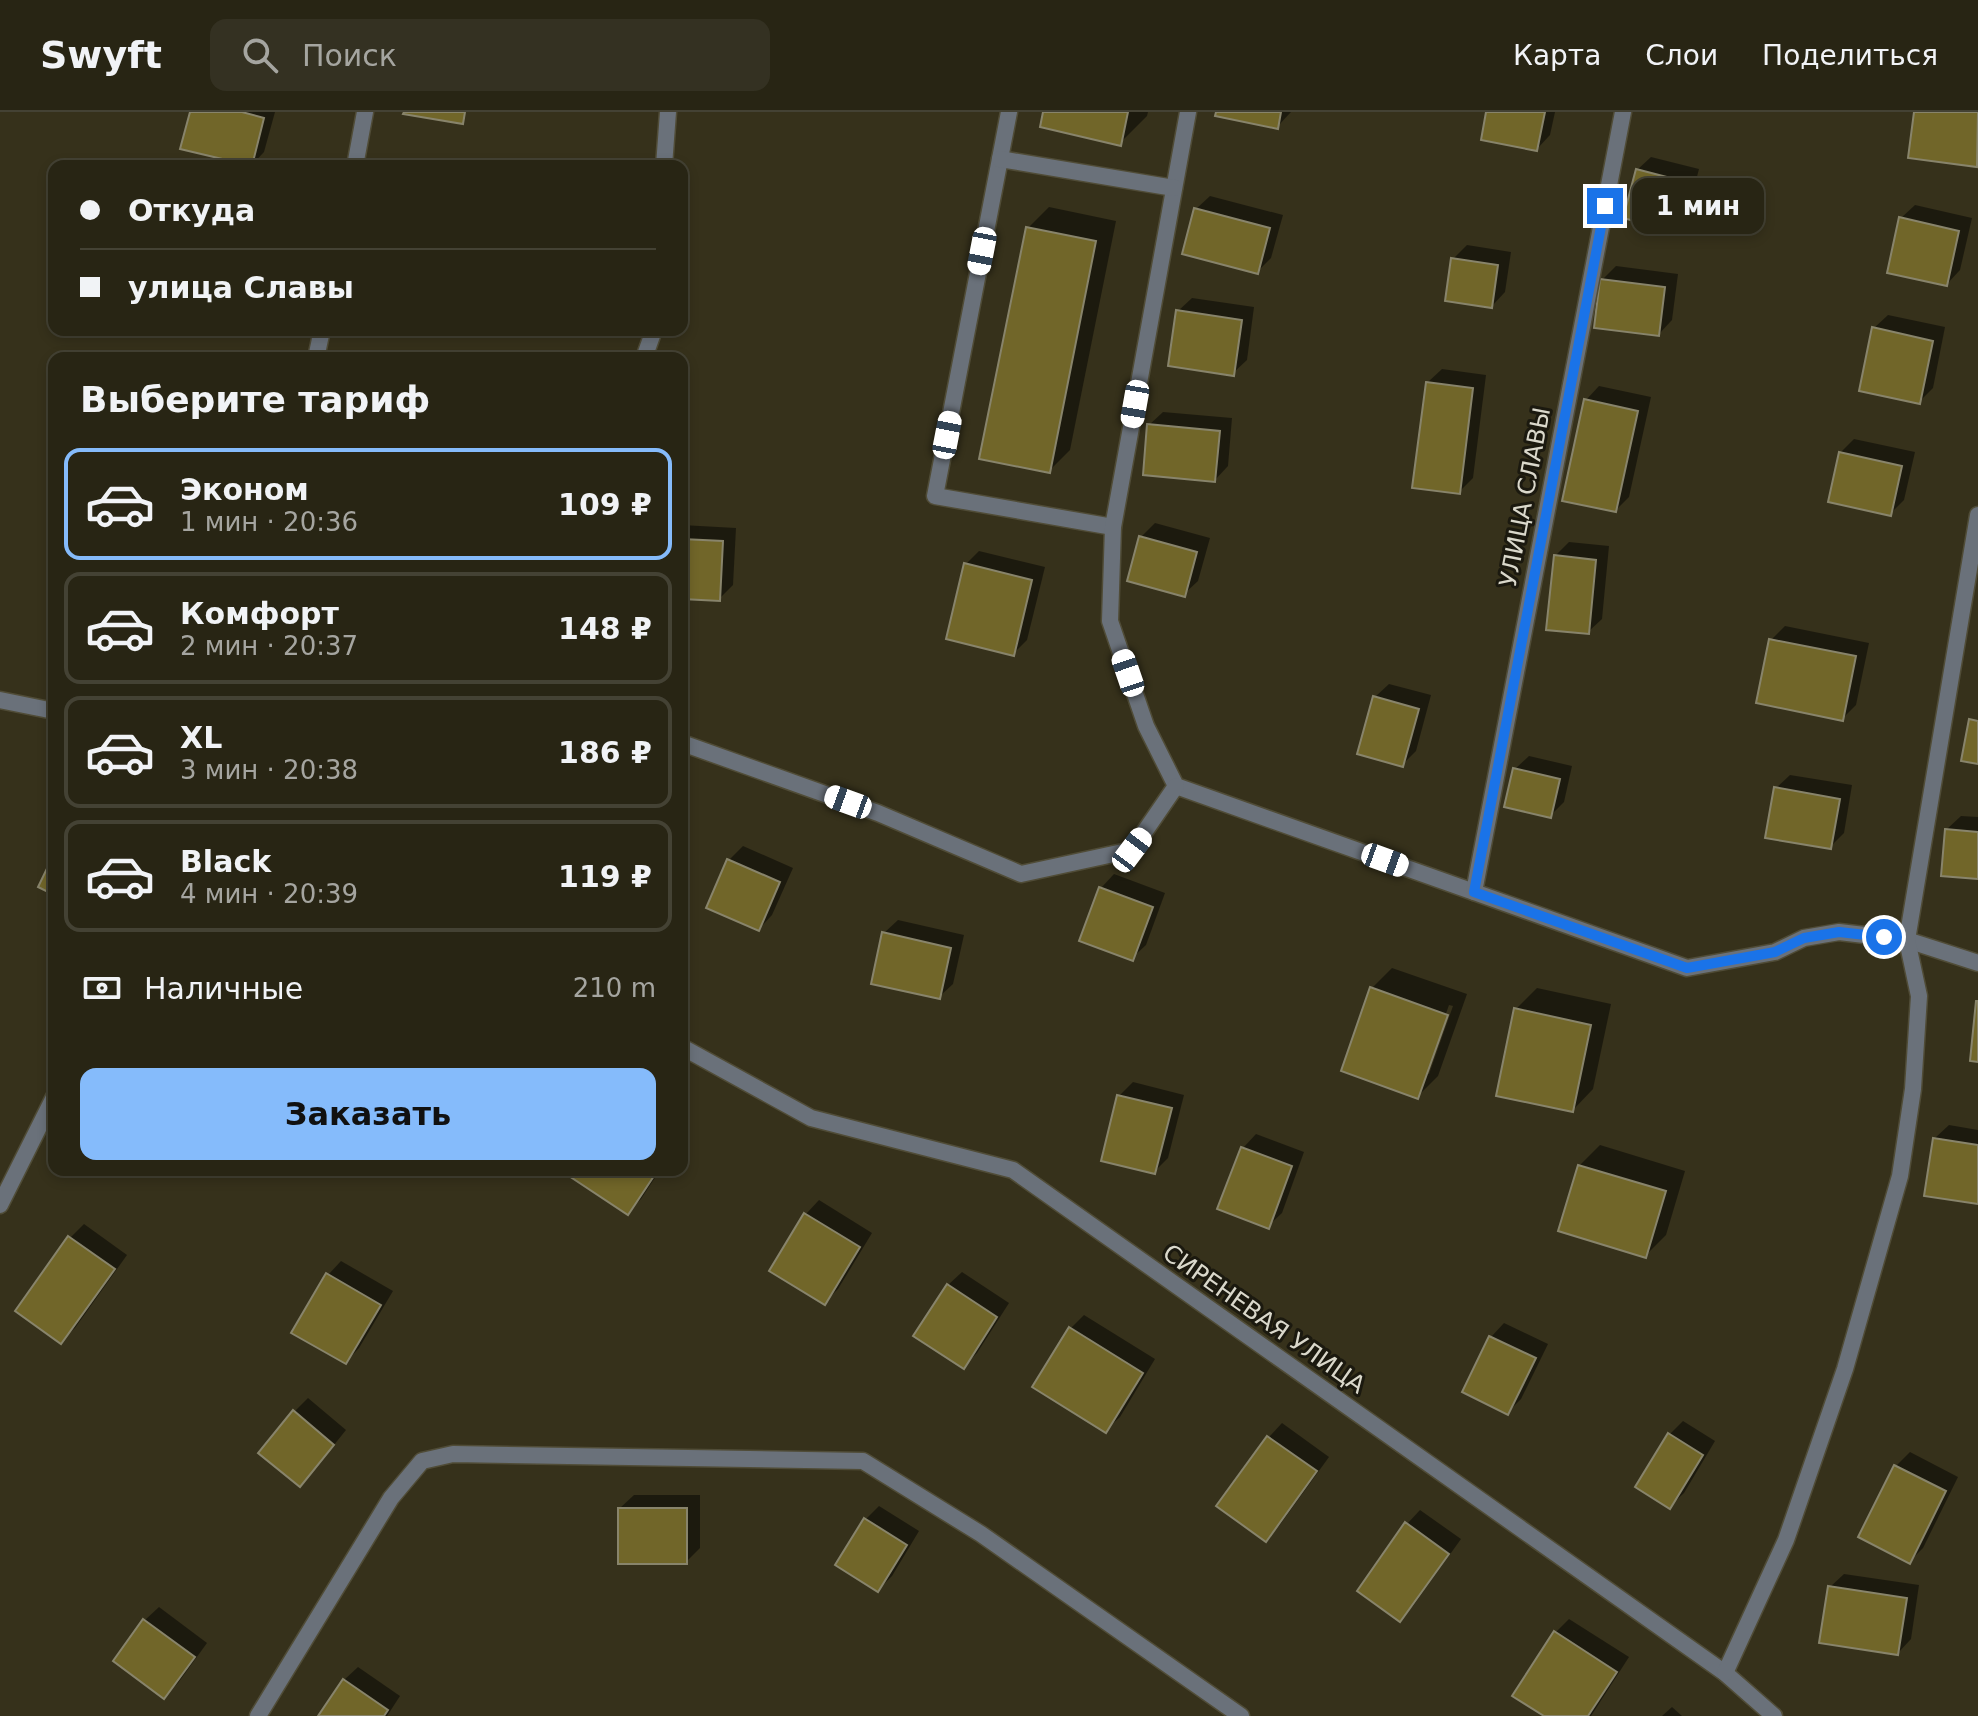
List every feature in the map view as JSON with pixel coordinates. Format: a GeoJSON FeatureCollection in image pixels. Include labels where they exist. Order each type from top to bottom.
{"type":"FeatureCollection","features":[{"type":"Feature","properties":{"kind":"street"},"geometry":{"type":"LineString","coordinates":[[356,160],[365,112]]}},
{"type":"Feature","properties":{"kind":"street"},"geometry":{"type":"LineString","coordinates":[[664,160],[668,112]]}},
{"type":"Feature","properties":{"kind":"street"},"geometry":{"type":"LineString","coordinates":[[1188,112],[1113,527],[1110,621],[1146,726],[1176,786],[1687,968],[1775,952],[1804,938],[1839,932],[1907,940],[1978,963]]}},
{"type":"Feature","properties":{"kind":"street","name":"УЛИЦА СЛАВЫ"},"geometry":{"type":"LineString","coordinates":[[1474,892],[1623,112]]}},
{"type":"Feature","properties":{"kind":"street"},"geometry":{"type":"LineString","coordinates":[[1004,116],[1000,159],[935,496],[1113,527]]}},
{"type":"Feature","properties":{"kind":"street"},"geometry":{"type":"LineString","coordinates":[[1000,159],[1174,188]]}},
{"type":"Feature","properties":{"kind":"street"},"geometry":{"type":"LineString","coordinates":[[1725,1673],[1786,1540],[1845,1369],[1900,1176],[1913,1089],[1919,996],[1907,940],[1978,515]]}},
{"type":"Feature","properties":{"kind":"street"},"geometry":{"type":"LineString","coordinates":[[0,700],[48,710]]}},
{"type":"Feature","properties":{"kind":"street"},"geometry":{"type":"LineString","coordinates":[[688,745],[878,813],[1021,874],[1132,850],[1176,786]]}},
{"type":"Feature","properties":{"kind":"street","name":"СИРЕНЕВАЯ УЛИЦА"},"geometry":{"type":"LineString","coordinates":[[688,1050],[811,1118],[1013,1170],[1725,1673],[1774,1716]]}},
{"type":"Feature","properties":{"kind":"street"},"geometry":{"type":"LineString","coordinates":[[0,1205],[48,1109]]}},
{"type":"Feature","properties":{"kind":"street"},"geometry":{"type":"LineString","coordinates":[[258,1716],[391,1498],[422,1461],[453,1454],[863,1461],[981,1534],[1241,1716]]}},
{"type":"Feature","properties":{"kind":"building"},"geometry":{"type":"Polygon","coordinates":[[[190,112],[242,112],[264,118],[254,160],[227,160],[180,149],[190,112]]]}},
{"type":"Feature","properties":{"kind":"building"},"geometry":{"type":"Polygon","coordinates":[[[404,112],[465,112],[463,124],[404,112]]]}},
{"type":"Feature","properties":{"kind":"building"},"geometry":{"type":"Polygon","coordinates":[[[1043,112],[1128,112],[1121,146],[1040,127],[1043,112]]]}},
{"type":"Feature","properties":{"kind":"building"},"geometry":{"type":"Polygon","coordinates":[[[1216,112],[1281,112],[1278,129],[1215,116],[1216,112]]]}},
{"type":"Feature","properties":{"kind":"building"},"geometry":{"type":"Polygon","coordinates":[[[1486,112],[1545,112],[1537,151],[1481,140],[1486,112]]]}},
{"type":"Feature","properties":{"kind":"building"},"geometry":{"type":"Polygon","coordinates":[[[1914,112],[1978,112],[1977,167],[1908,158],[1914,112]]]}},
{"type":"Feature","properties":{"kind":"building"},"geometry":{"type":"Polygon","coordinates":[[[1636,169],[1686,182],[1673,231],[1623,218],[1636,169]]]}},
{"type":"Feature","properties":{"kind":"building"},"geometry":{"type":"Polygon","coordinates":[[[1194,208],[1270,228],[1258,274],[1182,254],[1194,208]]]}},
{"type":"Feature","properties":{"kind":"building"},"geometry":{"type":"Polygon","coordinates":[[[1899,217],[1959,231],[1947,286],[1887,273],[1899,217]]]}},
{"type":"Feature","properties":{"kind":"building"},"geometry":{"type":"Polygon","coordinates":[[[1026,227],[1096,241],[1050,473],[979,459],[1026,227]]]}},
{"type":"Feature","properties":{"kind":"building"},"geometry":{"type":"Polygon","coordinates":[[[1451,258],[1498,265],[1492,308],[1445,301],[1451,258]]]}},
{"type":"Feature","properties":{"kind":"building"},"geometry":{"type":"Polygon","coordinates":[[[1600,279],[1665,287],[1659,336],[1594,328],[1600,279]]]}},
{"type":"Feature","properties":{"kind":"building"},"geometry":{"type":"Polygon","coordinates":[[[1176,310],[1242,320],[1234,376],[1168,366],[1176,310]]]}},
{"type":"Feature","properties":{"kind":"building"},"geometry":{"type":"Polygon","coordinates":[[[1872,327],[1933,341],[1920,404],[1859,391],[1872,327]]]}},
{"type":"Feature","properties":{"kind":"building"},"geometry":{"type":"Polygon","coordinates":[[[1426,382],[1473,388],[1460,494],[1412,488],[1426,382]]]}},
{"type":"Feature","properties":{"kind":"building"},"geometry":{"type":"Polygon","coordinates":[[[1584,399],[1638,411],[1616,512],[1562,501],[1584,399]]]}},
{"type":"Feature","properties":{"kind":"building"},"geometry":{"type":"Polygon","coordinates":[[[1147,424],[1220,431],[1215,482],[1143,475],[1147,424]]]}},
{"type":"Feature","properties":{"kind":"building"},"geometry":{"type":"Polygon","coordinates":[[[1839,452],[1902,466],[1891,516],[1828,502],[1839,452]]]}},
{"type":"Feature","properties":{"kind":"building"},"geometry":{"type":"Polygon","coordinates":[[[1139,536],[1197,552],[1185,597],[1127,581],[1139,536]]]}},
{"type":"Feature","properties":{"kind":"building"},"geometry":{"type":"Polygon","coordinates":[[[688,539],[723,541],[720,601],[688,599],[688,539]]]}},
{"type":"Feature","properties":{"kind":"building"},"geometry":{"type":"Polygon","coordinates":[[[1554,555],[1596,560],[1589,634],[1546,630],[1554,555]]]}},
{"type":"Feature","properties":{"kind":"building"},"geometry":{"type":"Polygon","coordinates":[[[964,563],[1032,580],[1014,656],[946,639],[964,563]]]}},
{"type":"Feature","properties":{"kind":"building"},"geometry":{"type":"Polygon","coordinates":[[[1769,639],[1856,656],[1843,721],[1756,703],[1769,639]]]}},
{"type":"Feature","properties":{"kind":"building"},"geometry":{"type":"Polygon","coordinates":[[[1373,696],[1419,709],[1403,767],[1357,754],[1373,696]]]}},
{"type":"Feature","properties":{"kind":"building"},"geometry":{"type":"Polygon","coordinates":[[[1969,719],[1978,721],[1978,764],[1961,761],[1969,719]]]}},
{"type":"Feature","properties":{"kind":"building"},"geometry":{"type":"Polygon","coordinates":[[[1513,768],[1560,779],[1551,818],[1504,807],[1513,768]]]}},
{"type":"Feature","properties":{"kind":"building"},"geometry":{"type":"Polygon","coordinates":[[[1774,787],[1840,799],[1831,849],[1765,838],[1774,787]]]}},
{"type":"Feature","properties":{"kind":"building"},"geometry":{"type":"Polygon","coordinates":[[[1945,829],[1978,832],[1978,879],[1941,876],[1945,829]]]}},
{"type":"Feature","properties":{"kind":"building"},"geometry":{"type":"Polygon","coordinates":[[[727,859],[780,882],[759,931],[706,908],[727,859]]]}},
{"type":"Feature","properties":{"kind":"building"},"geometry":{"type":"Polygon","coordinates":[[[48,866],[48,892],[38,887],[48,866]]]}},
{"type":"Feature","properties":{"kind":"building"},"geometry":{"type":"Polygon","coordinates":[[[1099,887],[1153,907],[1133,961],[1079,941],[1099,887]]]}},
{"type":"Feature","properties":{"kind":"building"},"geometry":{"type":"Polygon","coordinates":[[[882,932],[951,948],[940,999],[871,984],[882,932]]]}},
{"type":"Feature","properties":{"kind":"building"},"geometry":{"type":"Polygon","coordinates":[[[1370,987],[1448,1015],[1418,1099],[1341,1071],[1370,987]]]}},
{"type":"Feature","properties":{"kind":"building"},"geometry":{"type":"Polygon","coordinates":[[[1978,1001],[1978,1062],[1970,1061],[1978,1001]]]}},
{"type":"Feature","properties":{"kind":"building"},"geometry":{"type":"Polygon","coordinates":[[[1514,1008],[1591,1025],[1573,1112],[1496,1096],[1514,1008]]]}},
{"type":"Feature","properties":{"kind":"building"},"geometry":{"type":"Polygon","coordinates":[[[1117,1095],[1172,1108],[1155,1174],[1101,1161],[1117,1095]]]}},
{"type":"Feature","properties":{"kind":"building"},"geometry":{"type":"Polygon","coordinates":[[[1933,1138],[1978,1145],[1978,1204],[1924,1196],[1933,1138]]]}},
{"type":"Feature","properties":{"kind":"building"},"geometry":{"type":"Polygon","coordinates":[[[1241,1147],[1292,1166],[1269,1229],[1217,1209],[1241,1147]]]}},
{"type":"Feature","properties":{"kind":"building"},"geometry":{"type":"Polygon","coordinates":[[[1578,1165],[1666,1191],[1646,1258],[1558,1231],[1578,1165]]]}},
{"type":"Feature","properties":{"kind":"building"},"geometry":{"type":"Polygon","coordinates":[[[569,1176],[654,1176],[628,1215],[569,1176]]]}},
{"type":"Feature","properties":{"kind":"building"},"geometry":{"type":"Polygon","coordinates":[[[804,1213],[860,1247],[825,1305],[769,1271],[804,1213]]]}},
{"type":"Feature","properties":{"kind":"building"},"geometry":{"type":"Polygon","coordinates":[[[68,1236],[115,1269],[61,1344],[15,1311],[68,1236]]]}},
{"type":"Feature","properties":{"kind":"building"},"geometry":{"type":"Polygon","coordinates":[[[326,1273],[381,1305],[346,1364],[291,1333],[326,1273]]]}},
{"type":"Feature","properties":{"kind":"building"},"geometry":{"type":"Polygon","coordinates":[[[947,1284],[997,1317],[964,1369],[913,1336],[947,1284]]]}},
{"type":"Feature","properties":{"kind":"building"},"geometry":{"type":"Polygon","coordinates":[[[1069,1327],[1143,1373],[1106,1433],[1032,1387],[1069,1327]]]}},
{"type":"Feature","properties":{"kind":"building"},"geometry":{"type":"Polygon","coordinates":[[[1489,1336],[1536,1358],[1508,1415],[1462,1392],[1489,1336]]]}},
{"type":"Feature","properties":{"kind":"building"},"geometry":{"type":"Polygon","coordinates":[[[293,1410],[334,1445],[300,1487],[258,1453],[293,1410]]]}},
{"type":"Feature","properties":{"kind":"building"},"geometry":{"type":"Polygon","coordinates":[[[1668,1433],[1703,1455],[1670,1509],[1635,1487],[1668,1433]]]}},
{"type":"Feature","properties":{"kind":"building"},"geometry":{"type":"Polygon","coordinates":[[[1267,1436],[1317,1471],[1266,1542],[1216,1506],[1267,1436]]]}},
{"type":"Feature","properties":{"kind":"building"},"geometry":{"type":"Polygon","coordinates":[[[1894,1465],[1946,1491],[1910,1564],[1858,1537],[1894,1465]]]}},
{"type":"Feature","properties":{"kind":"building"},"geometry":{"type":"Polygon","coordinates":[[[618,1508],[687,1508],[687,1564],[618,1564],[618,1508]]]}},
{"type":"Feature","properties":{"kind":"building"},"geometry":{"type":"Polygon","coordinates":[[[864,1518],[907,1545],[878,1592],[835,1565],[864,1518]]]}},
{"type":"Feature","properties":{"kind":"building"},"geometry":{"type":"Polygon","coordinates":[[[1405,1522],[1449,1554],[1400,1622],[1357,1591],[1405,1522]]]}},
{"type":"Feature","properties":{"kind":"building"},"geometry":{"type":"Polygon","coordinates":[[[1828,1586],[1907,1598],[1898,1655],[1819,1643],[1828,1586]]]}},
{"type":"Feature","properties":{"kind":"building"},"geometry":{"type":"Polygon","coordinates":[[[143,1619],[195,1657],[164,1699],[113,1661],[143,1619]]]}},
{"type":"Feature","properties":{"kind":"building"},"geometry":{"type":"Polygon","coordinates":[[[1554,1631],[1617,1672],[1588,1716],[1544,1716],[1512,1696],[1554,1631]]]}},
{"type":"Feature","properties":{"kind":"building"},"geometry":{"type":"Polygon","coordinates":[[[343,1679],[388,1710],[384,1716],[318,1716],[343,1679]]]}},
{"type":"Feature","properties":{"kind":"route"},"geometry":{"type":"LineString","coordinates":[[1605,206],[1474,892],[1687,968],[1775,952],[1804,938],[1839,932],[1884,937]]}}]}
